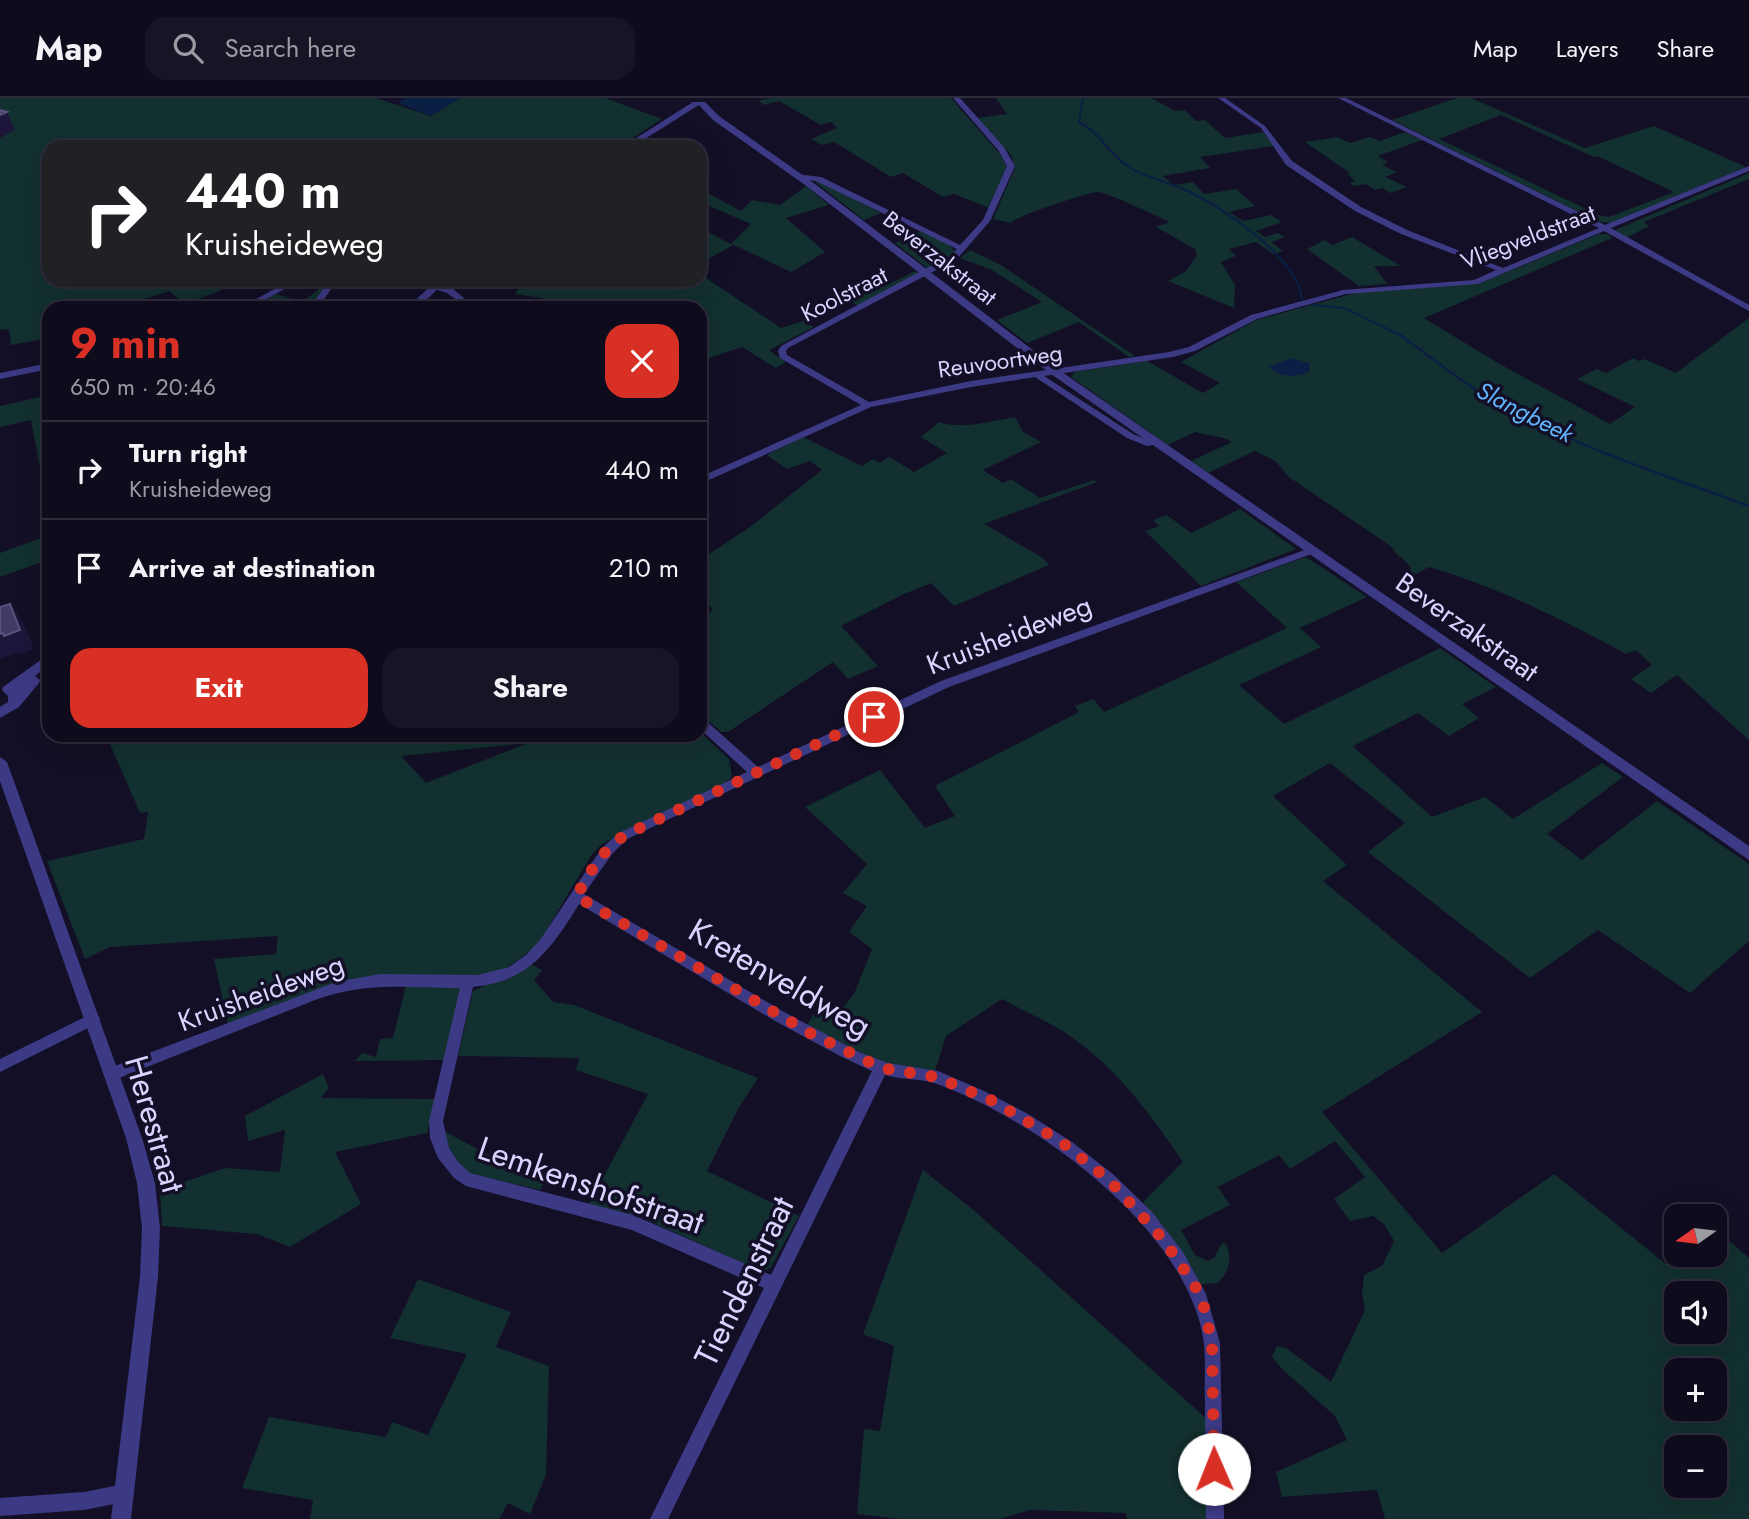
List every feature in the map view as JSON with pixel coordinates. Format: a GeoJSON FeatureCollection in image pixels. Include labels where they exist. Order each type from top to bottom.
{"type":"FeatureCollection","features":[{"type":"Feature","properties":{"kind":"street","name":"Koolstraat"},"geometry":{"type":"LineString","coordinates":[[868,405],[783,356],[782,351],[785,346],[954,257],[986,221],[1011,166],[1002,149],[956,98]]}},
{"type":"Feature","properties":{"kind":"street"},"geometry":{"type":"LineString","coordinates":[[1221,98],[1263,127],[1289,163],[1358,209],[1404,232],[1502,270]]}},
{"type":"Feature","properties":{"kind":"street"},"geometry":{"type":"LineString","coordinates":[[1341,98],[1606,228],[1749,309]]}},
{"type":"Feature","properties":{"kind":"street"},"geometry":{"type":"LineString","coordinates":[[637,140],[696,101]]}},
{"type":"Feature","properties":{"kind":"street","name":"Beverzakstraat"},"geometry":{"type":"LineString","coordinates":[[696,101],[799,176],[1055,372],[1749,854]]}},
{"type":"Feature","properties":{"kind":"street","name":"Vliegveldstraat"},"geometry":{"type":"LineString","coordinates":[[1311,301],[1369,288],[1475,282],[1749,168]]}},
{"type":"Feature","properties":{"kind":"street"},"geometry":{"type":"LineString","coordinates":[[799,176],[818,179],[962,248]]}},
{"type":"Feature","properties":{"kind":"street"},"geometry":{"type":"LineString","coordinates":[[257,301],[284,287]]}},
{"type":"Feature","properties":{"kind":"street"},"geometry":{"type":"LineString","coordinates":[[419,301],[434,287]]}},
{"type":"Feature","properties":{"kind":"street"},"geometry":{"type":"LineString","coordinates":[[444,287],[463,301]]}},
{"type":"Feature","properties":{"kind":"street","name":"Reuvoortweg"},"geometry":{"type":"LineString","coordinates":[[707,478],[868,405],[931,391],[1181,352],[1242,321],[1311,301]]}},
{"type":"Feature","properties":{"kind":"street"},"geometry":{"type":"LineString","coordinates":[[0,376],[42,367]]}},
{"type":"Feature","properties":{"kind":"street","name":"Beverzakstraat"},"geometry":{"type":"LineString","coordinates":[[1038,376],[1130,436],[1147,443],[1156,442]]}},
{"type":"Feature","properties":{"kind":"street","name":"Kruisheideweg"},"geometry":{"type":"LineString","coordinates":[[112,1074],[338,987],[379,980],[468,981],[499,977],[528,962],[539,951],[599,858],[623,836],[945,684],[1313,550]]}},
{"type":"Feature","properties":{"kind":"street"},"geometry":{"type":"LineString","coordinates":[[1,716],[8,693],[42,664]]}},
{"type":"Feature","properties":{"kind":"street"},"geometry":{"type":"LineString","coordinates":[[8,693],[42,669]]}},
{"type":"Feature","properties":{"kind":"street"},"geometry":{"type":"LineString","coordinates":[[707,728],[755,772]]}},
{"type":"Feature","properties":{"kind":"street","name":"Herestraat"},"geometry":{"type":"LineString","coordinates":[[0,762],[93,1019],[134,1138],[146,1183],[151,1228],[149,1277],[121,1519]]}},
{"type":"Feature","properties":{"kind":"street","name":"Kretenveldweg"},"geometry":{"type":"LineString","coordinates":[[576,896],[810,1033],[881,1068],[936,1077],[993,1101],[1060,1141],[1109,1180],[1162,1238],[1194,1284],[1209,1319],[1212,1343],[1215,1519]]}},
{"type":"Feature","properties":{"kind":"street","name":"Lemkenshofstraat"},"geometry":{"type":"LineString","coordinates":[[468,981],[436,1121],[436,1137],[449,1165],[466,1179],[634,1223],[775,1286]]}},
{"type":"Feature","properties":{"kind":"street"},"geometry":{"type":"LineString","coordinates":[[0,1066],[93,1019]]}},
{"type":"Feature","properties":{"kind":"street","name":"Tiendenstraat"},"geometry":{"type":"LineString","coordinates":[[659,1519],[881,1068]]}},
{"type":"Feature","properties":{"kind":"street"},"geometry":{"type":"LineString","coordinates":[[0,1507],[84,1501],[124,1493]]}},
{"type":"Feature","properties":{"kind":"green space"},"geometry":{"type":"Polygon","coordinates":[[[0,98],[376,98],[431,116],[460,98],[605,98],[662,119],[630,140],[42,140],[42,287],[218,287],[222,290],[193,301],[181,301],[169,291],[138,301],[42,301],[42,339],[11,345],[9,329],[0,330],[0,98]]]}},
{"type":"Feature","properties":{"kind":"green space"},"geometry":{"type":"Polygon","coordinates":[[[771,98],[951,98],[1007,166],[989,208],[954,194],[943,197],[903,173],[891,177],[834,142],[822,145],[811,139],[837,128],[831,122],[821,125],[779,101],[764,105],[758,101],[771,98]]]}},
{"type":"Feature","properties":{"kind":"green space"},"geometry":{"type":"Polygon","coordinates":[[[996,98],[1151,98],[1175,111],[1185,110],[1196,121],[1205,120],[1225,138],[1263,132],[1274,146],[1200,157],[1210,168],[1163,176],[1174,185],[1193,182],[1204,194],[1236,189],[1255,206],[1229,212],[1243,221],[1271,215],[1282,222],[1256,231],[1265,237],[1278,233],[1285,237],[1271,242],[1283,251],[1273,254],[1256,242],[1229,249],[1236,256],[1221,262],[1235,285],[1234,308],[1168,281],[1186,271],[1197,255],[1195,249],[1156,227],[1170,222],[1112,196],[1092,193],[1038,210],[1011,223],[993,219],[1015,168],[1011,155],[978,118],[1007,114],[996,98]]]}},
{"type":"Feature","properties":{"kind":"green space"},"geometry":{"type":"Polygon","coordinates":[[[1457,98],[1471,98],[1585,148],[1654,126],[1746,167],[1612,223],[1599,222],[1392,120],[1457,98]],[[1501,115],[1439,139],[1599,215],[1609,217],[1674,192],[1597,156],[1501,115]]]}},
{"type":"Feature","properties":{"kind":"green space"},"geometry":{"type":"Polygon","coordinates":[[[1405,132],[1422,140],[1378,156],[1388,162],[1382,165],[1397,172],[1385,177],[1407,187],[1390,193],[1382,188],[1375,190],[1366,184],[1354,186],[1350,183],[1355,181],[1347,174],[1350,173],[1305,142],[1337,137],[1350,143],[1370,137],[1380,141],[1405,132]]]}},
{"type":"Feature","properties":{"kind":"green space"},"geometry":{"type":"Polygon","coordinates":[[[1749,173],[1749,179],[1644,222],[1649,226],[1626,238],[1615,230],[1749,173]]]}},
{"type":"Feature","properties":{"kind":"green space"},"geometry":{"type":"Polygon","coordinates":[[[817,180],[881,213],[864,220],[814,181],[817,180]]]}},
{"type":"Feature","properties":{"kind":"green space"},"geometry":{"type":"Polygon","coordinates":[[[806,186],[829,205],[786,218],[825,252],[791,272],[734,245],[707,259],[707,232],[731,244],[751,224],[707,205],[707,193],[741,211],[752,200],[780,205],[806,186]]]}},
{"type":"Feature","properties":{"kind":"green space"},"geometry":{"type":"Polygon","coordinates":[[[922,230],[949,244],[955,252],[930,270],[895,243],[922,230]]]}},
{"type":"Feature","properties":{"kind":"green space"},"geometry":{"type":"Polygon","coordinates":[[[1599,234],[1608,234],[1612,238],[1424,318],[1498,363],[1610,424],[1635,407],[1577,379],[1597,369],[1606,373],[1633,358],[1639,361],[1644,359],[1676,373],[1749,318],[1749,740],[1677,675],[1651,693],[1631,679],[1652,665],[1636,650],[1626,654],[1530,605],[1455,575],[1429,567],[1412,576],[1407,573],[1411,569],[1409,566],[1392,547],[1289,477],[1275,461],[1255,451],[1208,473],[1191,461],[1232,442],[1195,432],[1168,445],[1071,377],[1075,372],[1147,361],[1203,393],[1220,383],[1181,362],[1256,320],[1359,292],[1478,284],[1599,234]]]}},
{"type":"Feature","properties":{"kind":"green space"},"geometry":{"type":"Polygon","coordinates":[[[1352,237],[1401,266],[1374,266],[1387,284],[1359,286],[1307,249],[1325,240],[1332,245],[1352,237]]]}},
{"type":"Feature","properties":{"kind":"green space"},"geometry":{"type":"Polygon","coordinates":[[[970,250],[1001,265],[1135,356],[1129,357],[1079,322],[1027,343],[997,320],[1042,302],[992,270],[960,258],[970,250]]]}},
{"type":"Feature","properties":{"kind":"green space"},"geometry":{"type":"Polygon","coordinates":[[[915,271],[920,274],[859,306],[846,298],[853,294],[843,289],[869,278],[883,287],[915,271]]]}},
{"type":"Feature","properties":{"kind":"green space"},"geometry":{"type":"Polygon","coordinates":[[[707,279],[781,328],[803,321],[814,327],[769,350],[786,362],[776,368],[742,347],[707,359],[707,301],[543,301],[542,298],[515,294],[520,287],[707,287],[707,279]]]}},
{"type":"Feature","properties":{"kind":"green space"},"geometry":{"type":"Polygon","coordinates":[[[317,287],[325,287],[316,301],[304,301],[320,288],[317,287]]]}},
{"type":"Feature","properties":{"kind":"green space"},"geometry":{"type":"Polygon","coordinates":[[[275,294],[300,301],[263,301],[275,294]]]}},
{"type":"Feature","properties":{"kind":"green space"},"geometry":{"type":"Polygon","coordinates":[[[42,397],[42,467],[31,420],[0,427],[0,406],[42,397]]]}},
{"type":"Feature","properties":{"kind":"green space"},"geometry":{"type":"Polygon","coordinates":[[[1015,417],[1023,432],[1041,442],[983,470],[1003,483],[1011,479],[1040,498],[1094,480],[1097,482],[984,524],[1043,558],[1049,565],[954,606],[931,583],[902,595],[841,626],[878,666],[848,679],[833,662],[728,732],[721,732],[707,720],[707,613],[713,610],[707,603],[707,555],[750,527],[822,470],[810,461],[787,469],[768,454],[803,437],[862,466],[873,459],[880,463],[889,457],[914,472],[947,453],[921,437],[939,422],[967,425],[1015,417]]]}},
{"type":"Feature","properties":{"kind":"green space"},"geometry":{"type":"Polygon","coordinates":[[[1240,509],[1296,549],[1201,586],[1145,531],[1159,526],[1153,520],[1167,515],[1191,533],[1240,509]]]}},
{"type":"Feature","properties":{"kind":"green space"},"geometry":{"type":"Polygon","coordinates":[[[42,539],[42,562],[0,577],[0,553],[42,539]]]}},
{"type":"Feature","properties":{"kind":"green space"},"geometry":{"type":"Polygon","coordinates":[[[1306,557],[1367,597],[1300,628],[1321,647],[1239,685],[1284,724],[1440,648],[1496,687],[1462,704],[1479,718],[1449,736],[1418,713],[1353,746],[1432,817],[1485,797],[1513,819],[1602,763],[1623,777],[1547,834],[1582,860],[1657,801],[1749,864],[1749,941],[1690,993],[1598,930],[1530,978],[1368,852],[1405,823],[1330,763],[1273,796],[1347,865],[1323,881],[1482,1012],[1322,1112],[1442,1253],[1554,1174],[1664,1262],[1664,1267],[1727,1267],[1727,1239],[1749,1258],[1749,1519],[1385,1519],[1377,1490],[1282,1497],[1276,1472],[1347,1440],[1335,1416],[1272,1357],[1277,1346],[1286,1348],[1331,1382],[1365,1310],[1362,1294],[1364,1275],[1382,1266],[1394,1241],[1384,1224],[1373,1216],[1350,1221],[1334,1199],[1365,1177],[1335,1141],[1290,1169],[1279,1155],[1218,1187],[1230,1205],[1181,1230],[1195,1255],[1208,1261],[1214,1258],[1222,1243],[1227,1245],[1229,1260],[1225,1274],[1218,1283],[1201,1284],[1143,1202],[1183,1162],[1119,1079],[1105,1064],[1065,1032],[1002,999],[946,1036],[935,1071],[880,1062],[807,1025],[818,1007],[836,1017],[854,994],[872,949],[849,932],[867,906],[843,893],[867,864],[805,807],[880,770],[925,828],[955,816],[935,786],[1079,712],[1075,706],[1093,699],[1104,712],[1287,628],[1236,582],[1306,557]]]}},
{"type":"Feature","properties":{"kind":"green space"},"geometry":{"type":"Polygon","coordinates":[[[707,739],[729,759],[732,777],[602,844],[592,854],[537,946],[504,970],[473,976],[362,978],[228,1024],[214,959],[276,954],[278,936],[110,947],[85,959],[47,861],[144,839],[148,812],[140,813],[109,742],[707,742],[707,739]],[[528,743],[402,756],[426,783],[528,743]]]}},
{"type":"Feature","properties":{"kind":"green space"},"geometry":{"type":"Polygon","coordinates":[[[531,964],[542,970],[534,980],[553,1002],[574,1005],[758,1078],[738,1109],[707,1171],[799,1216],[771,1267],[763,1272],[640,1217],[589,1204],[648,1094],[576,1070],[579,1058],[458,1056],[473,991],[531,964]]]}},
{"type":"Feature","properties":{"kind":"green space"},"geometry":{"type":"Polygon","coordinates":[[[406,985],[461,987],[444,1060],[355,1061],[362,1053],[376,1057],[380,1039],[393,1038],[406,985]]]}},
{"type":"Feature","properties":{"kind":"green space"},"geometry":{"type":"Polygon","coordinates":[[[323,1074],[329,1088],[321,1098],[435,1099],[427,1133],[335,1152],[361,1204],[290,1247],[257,1234],[162,1226],[160,1190],[225,1168],[280,1172],[285,1130],[248,1141],[245,1116],[323,1074]]]}},
{"type":"Feature","properties":{"kind":"green space"},"geometry":{"type":"Polygon","coordinates":[[[442,1130],[487,1154],[547,1178],[540,1190],[467,1173],[454,1160],[442,1130]]]}},
{"type":"Feature","properties":{"kind":"green space"},"geometry":{"type":"Polygon","coordinates":[[[923,1170],[977,1213],[1208,1420],[1207,1519],[1127,1519],[1126,1513],[1030,1510],[1000,1519],[901,1519],[857,1514],[864,1429],[880,1431],[894,1346],[863,1334],[923,1170]]]}},
{"type":"Feature","properties":{"kind":"green space"},"geometry":{"type":"Polygon","coordinates":[[[418,1279],[511,1312],[496,1347],[549,1366],[546,1475],[530,1514],[508,1503],[499,1519],[310,1519],[313,1500],[242,1488],[269,1417],[386,1437],[392,1422],[428,1435],[467,1354],[390,1338],[418,1279]]]}},
{"type":"Feature","properties":{"kind":"water"},"geometry":{"type":"Polygon","coordinates":[[[408,98],[460,98],[431,116],[400,104],[399,101],[408,98]]]}},
{"type":"Feature","properties":{"kind":"water"},"geometry":{"type":"Polygon","coordinates":[[[1290,358],[1309,363],[1310,371],[1289,376],[1269,367],[1290,358]]]}},
{"type":"Feature","properties":{"kind":"building"},"geometry":{"type":"Polygon","coordinates":[[[10,604],[20,630],[4,636],[3,633],[0,634],[0,607],[10,604]]]}},
{"type":"Feature","properties":{"kind":"waterway","name":"Slangbeek"},"geometry":{"type":"LineString","coordinates":[[1083,98],[1079,122],[1092,131],[1120,160],[1141,173],[1190,192],[1240,223],[1288,268],[1298,284],[1302,300]]}},
{"type":"Feature","properties":{"kind":"waterway","name":"Slangbeek"},"geometry":{"type":"LineString","coordinates":[[1311,305],[1344,308],[1400,335]]}},
{"type":"Feature","properties":{"kind":"waterway","name":"Slangbeek"},"geometry":{"type":"LineString","coordinates":[[1400,335],[1478,391],[1543,426],[1645,469],[1749,506]]}},
{"type":"Feature","properties":{"kind":"route"},"geometry":{"type":"LineString","coordinates":[[874,717],[623,836],[599,858],[576,896],[810,1033],[881,1068],[936,1077],[993,1101],[1060,1141],[1109,1180],[1162,1238],[1194,1284],[1209,1319],[1212,1343],[1214,1469]]}}]}
